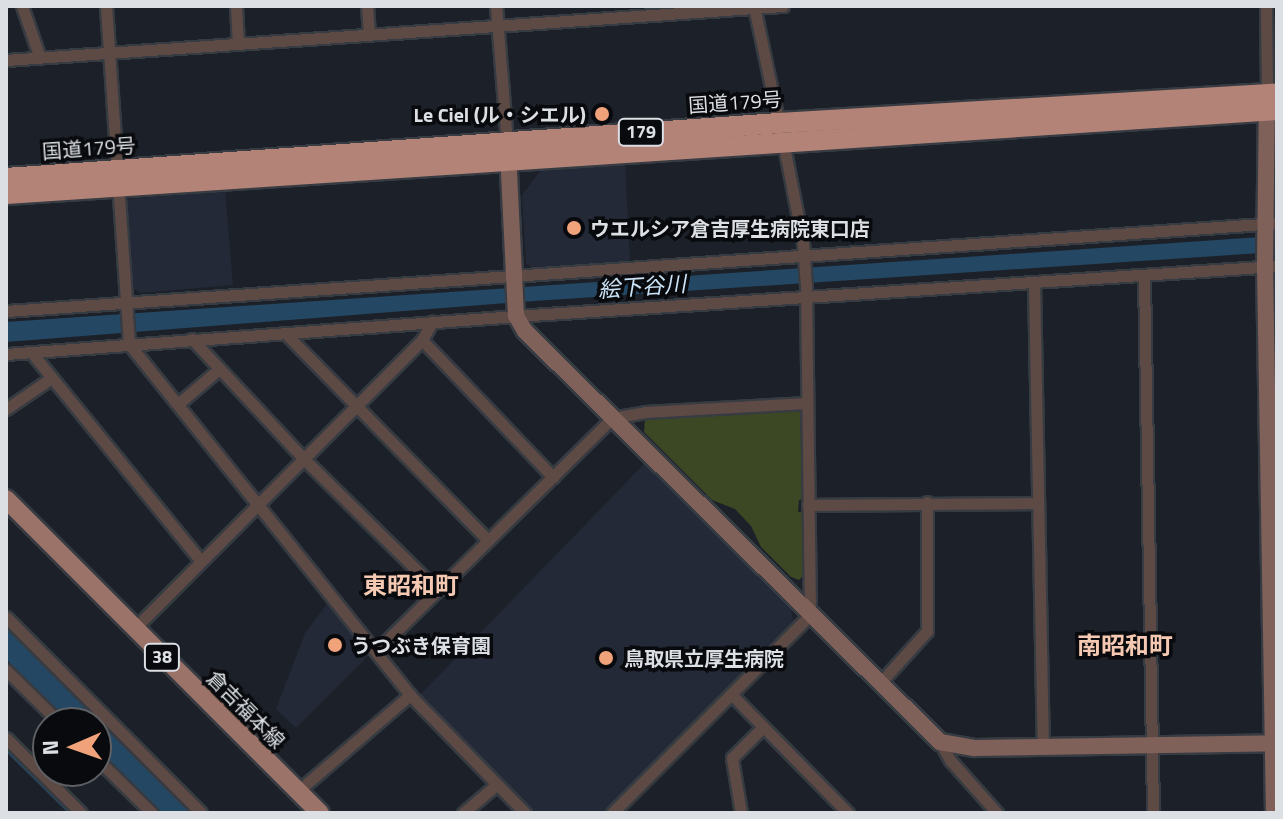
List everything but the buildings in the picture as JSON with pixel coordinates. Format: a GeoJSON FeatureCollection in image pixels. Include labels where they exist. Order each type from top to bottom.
{"type":"FeatureCollection","features":[{"type":"Feature","properties":{"kind":"highway","name":"国道179号"},"geometry":{"type":"LineString","coordinates":[[6,178],[119,178],[1272,102]]}},
{"type":"Feature","properties":{"kind":"highway","name":"国道179号"},"geometry":{"type":"LineString","coordinates":[[6,194],[119,178]]}},
{"type":"Feature","properties":{"kind":"main road","name":"倉吉福本線"},"geometry":{"type":"LineString","coordinates":[[6,499],[320,813]]}},
{"type":"Feature","properties":{"kind":"street"},"geometry":{"type":"LineString","coordinates":[[22,6],[40,58]]}},
{"type":"Feature","properties":{"kind":"street"},"geometry":{"type":"LineString","coordinates":[[106,6],[128,340],[410,695],[525,813]]}},
{"type":"Feature","properties":{"kind":"street"},"geometry":{"type":"LineString","coordinates":[[236,6],[238,42]]}},
{"type":"Feature","properties":{"kind":"street"},"geometry":{"type":"LineString","coordinates":[[367,6],[369,34]]}},
{"type":"Feature","properties":{"kind":"street"},"geometry":{"type":"LineString","coordinates":[[496,6],[508,151],[516,310],[525,331],[940,742],[950,760],[997,813]]}},
{"type":"Feature","properties":{"kind":"street"},"geometry":{"type":"LineString","coordinates":[[6,60],[497,25],[628,12],[783,6]]}},
{"type":"Feature","properties":{"kind":"street"},"geometry":{"type":"LineString","coordinates":[[1266,6],[1272,102],[1269,262],[1276,743],[1274,813]]}},
{"type":"Feature","properties":{"kind":"street"},"geometry":{"type":"LineString","coordinates":[[612,813],[810,615],[804,260],[754,7]]}},
{"type":"Feature","properties":{"kind":"street"},"geometry":{"type":"LineString","coordinates":[[6,311],[126,306],[1270,227]]}},
{"type":"Feature","properties":{"kind":"street"},"geometry":{"type":"LineString","coordinates":[[6,354],[128,340],[192,339],[432,322],[516,310],[1034,283],[1269,262]]}},
{"type":"Feature","properties":{"kind":"street"},"geometry":{"type":"LineString","coordinates":[[1144,275],[1153,813]]}},
{"type":"Feature","properties":{"kind":"street"},"geometry":{"type":"LineString","coordinates":[[1034,283],[1043,746]]}},
{"type":"Feature","properties":{"kind":"street"},"geometry":{"type":"LineString","coordinates":[[134,629],[422,340],[432,322]]}},
{"type":"Feature","properties":{"kind":"street"},"geometry":{"type":"LineString","coordinates":[[285,333],[488,540]]}},
{"type":"Feature","properties":{"kind":"street"},"geometry":{"type":"LineString","coordinates":[[192,339],[304,459],[437,590]]}},
{"type":"Feature","properties":{"kind":"street"},"geometry":{"type":"LineString","coordinates":[[422,340],[553,477]]}},
{"type":"Feature","properties":{"kind":"street"},"geometry":{"type":"LineString","coordinates":[[31,352],[201,561]]}},
{"type":"Feature","properties":{"kind":"street"},"geometry":{"type":"LineString","coordinates":[[178,404],[218,370]]}},
{"type":"Feature","properties":{"kind":"street"},"geometry":{"type":"LineString","coordinates":[[6,409],[50,379]]}},
{"type":"Feature","properties":{"kind":"street"},"geometry":{"type":"LineString","coordinates":[[376,651],[612,418],[645,412],[807,403]]}},
{"type":"Feature","properties":{"kind":"street"},"geometry":{"type":"LineString","coordinates":[[880,683],[927,631],[927,502]]}},
{"type":"Feature","properties":{"kind":"street"},"geometry":{"type":"LineString","coordinates":[[808,505],[1038,503]]}},
{"type":"Feature","properties":{"kind":"street"},"geometry":{"type":"LineString","coordinates":[[6,617],[201,813]]}},
{"type":"Feature","properties":{"kind":"street"},"geometry":{"type":"LineString","coordinates":[[6,670],[44,707]]}},
{"type":"Feature","properties":{"kind":"street"},"geometry":{"type":"LineString","coordinates":[[731,694],[848,813]]}},
{"type":"Feature","properties":{"kind":"street"},"geometry":{"type":"LineString","coordinates":[[298,791],[410,695]]}},
{"type":"Feature","properties":{"kind":"street"},"geometry":{"type":"LineString","coordinates":[[741,813],[732,758],[763,727]]}},
{"type":"Feature","properties":{"kind":"street"},"geometry":{"type":"LineString","coordinates":[[6,738],[81,813]]}},
{"type":"Feature","properties":{"kind":"street"},"geometry":{"type":"LineString","coordinates":[[940,742],[975,748],[1276,743]]}},
{"type":"Feature","properties":{"kind":"street"},"geometry":{"type":"LineString","coordinates":[[112,774],[152,813]]}},
{"type":"Feature","properties":{"kind":"street"},"geometry":{"type":"LineString","coordinates":[[463,813],[496,785]]}},
{"type":"Feature","properties":{"kind":"shaded area"},"geometry":{"type":"Polygon","coordinates":[[[625,163],[630,262],[535,268],[526,264],[522,195],[540,171],[625,163]]]}},
{"type":"Feature","properties":{"kind":"shaded area"},"geometry":{"type":"Polygon","coordinates":[[[225,191],[233,285],[141,293],[130,287],[124,207],[130,199],[225,191]]]}},
{"type":"Feature","properties":{"kind":"shaded area","name":"鳥取県立厚生病院"},"geometry":{"type":"Polygon","coordinates":[[[645,463],[791,608],[793,621],[602,813],[533,813],[420,695],[645,463]]]}},
{"type":"Feature","properties":{"kind":"shaded area"},"geometry":{"type":"Polygon","coordinates":[[[330,600],[371,653],[296,728],[276,709],[305,633],[330,600]]]}},
{"type":"Feature","properties":{"kind":"green space"},"geometry":{"type":"Polygon","coordinates":[[[798,408],[802,413],[804,499],[799,500],[798,512],[803,512],[803,576],[799,580],[791,577],[761,547],[751,526],[735,509],[712,500],[644,432],[645,418],[798,408]]]}},
{"type":"Feature","properties":{"kind":"water","name":"絵下谷川"},"geometry":{"type":"Polygon","coordinates":[[[1277,236],[1277,252],[534,301],[6,342],[6,322],[1277,236]]]}},
{"type":"Feature","properties":{"kind":"water"},"geometry":{"type":"Polygon","coordinates":[[[6,626],[87,707],[54,707],[6,659],[6,626]]]}},
{"type":"Feature","properties":{"kind":"water"},"geometry":{"type":"Polygon","coordinates":[[[112,731],[194,813],[162,813],[112,765],[112,731]]]}},
{"type":"Feature","properties":{"kind":"waterway"},"geometry":{"type":"LineString","coordinates":[[6,749],[71,813]]}},
{"type":"Feature","properties":{"kind":"place","name":"Le Ciel (ル・シエル)"},"geometry":{"type":"Point","coordinates":[602,114]}},
{"type":"Feature","properties":{"kind":"place","name":"ウエルシア倉吉厚生病院東口店"},"geometry":{"type":"Point","coordinates":[574,228]}},
{"type":"Feature","properties":{"kind":"place","name":"うつぶき保育園"},"geometry":{"type":"Point","coordinates":[335,645]}},
{"type":"Feature","properties":{"kind":"place","name":"鳥取県立厚生病院"},"geometry":{"type":"Point","coordinates":[606,658]}},
{"type":"Feature","properties":{"kind":"district","name":"東昭和町"},"geometry":{"type":"Point","coordinates":[411,586]}},
{"type":"Feature","properties":{"kind":"district","name":"南昭和町"},"geometry":{"type":"Point","coordinates":[1125,646]}}]}
